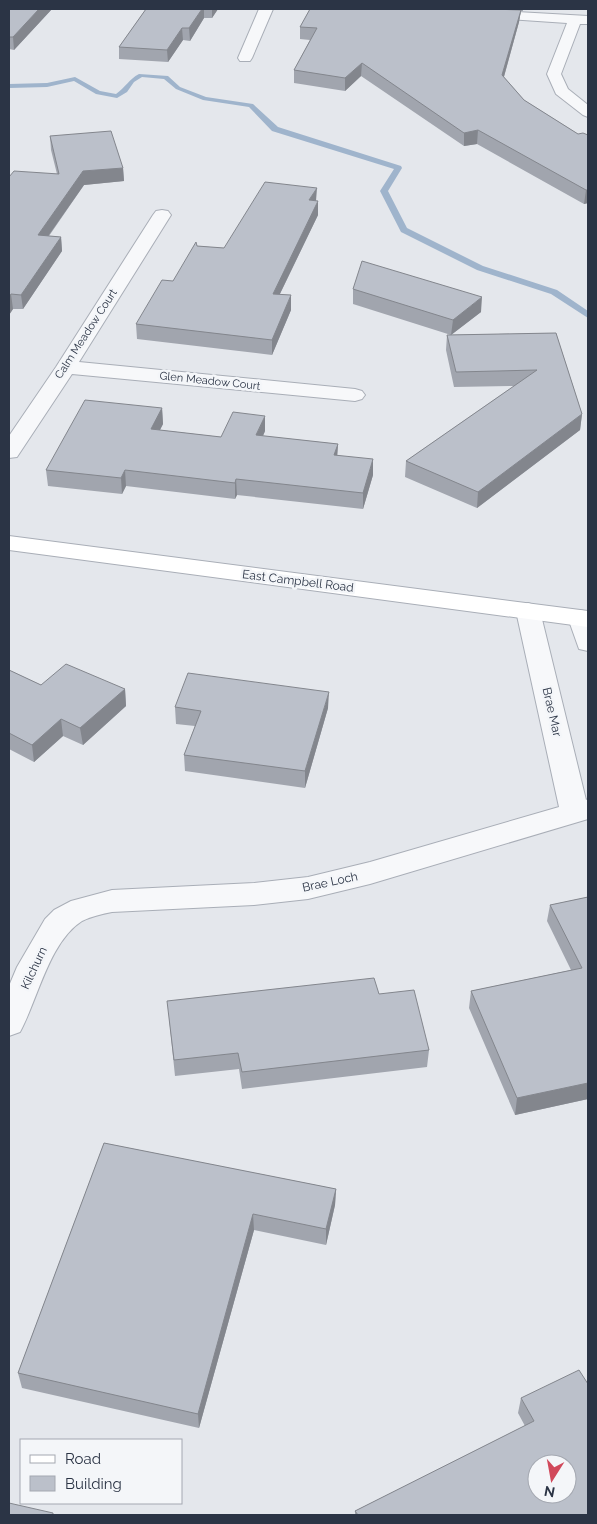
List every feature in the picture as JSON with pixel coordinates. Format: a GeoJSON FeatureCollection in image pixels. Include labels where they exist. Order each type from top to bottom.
{"type":"FeatureCollection","features":[{"type":"Feature","properties":{"kind":"main road","name":"East Campbell Road"},"geometry":{"type":"LineString","coordinates":[[9,543],[584,618]]}},
{"type":"Feature","properties":{"kind":"street"},"geometry":{"type":"LineString","coordinates":[[245,58],[266,9]]}},
{"type":"Feature","properties":{"kind":"street"},"geometry":{"type":"LineString","coordinates":[[465,13],[582,20],[554,74],[562,91],[588,112]]}},
{"type":"Feature","properties":{"kind":"street","name":"Calm Meadow Court"},"geometry":{"type":"LineString","coordinates":[[9,452],[66,367],[162,215]]}},
{"type":"Feature","properties":{"kind":"street","name":"Glen Meadow Court"},"geometry":{"type":"LineString","coordinates":[[66,367],[355,394]]}},
{"type":"Feature","properties":{"kind":"street","name":"Brae Mar"},"geometry":{"type":"LineString","coordinates":[[528,611],[581,811]]}},
{"type":"Feature","properties":{"kind":"street"},"geometry":{"type":"LineString","coordinates":[[584,618],[588,643]]}},
{"type":"Feature","properties":{"kind":"street","name":"Brae Loch"},"geometry":{"type":"LineString","coordinates":[[66,917],[91,905],[112,901],[254,894],[308,888],[370,873],[581,811]]}},
{"type":"Feature","properties":{"kind":"street","name":"Kilchurn"},"geometry":{"type":"LineString","coordinates":[[9,1023],[48,937],[66,917]]}},
{"type":"Feature","properties":{"kind":"building"},"geometry":{"type":"Polygon","coordinates":[[[9,9],[39,9],[13,37],[9,37],[9,9]]]}},
{"type":"Feature","properties":{"kind":"building"},"geometry":{"type":"Polygon","coordinates":[[[146,9],[202,9],[189,28],[182,28],[167,50],[119,47],[146,9]]]}},
{"type":"Feature","properties":{"kind":"building"},"geometry":{"type":"Polygon","coordinates":[[[310,9],[521,10],[502,75],[524,100],[578,134],[588,135],[588,190],[478,130],[464,133],[362,63],[345,78],[294,70],[317,28],[300,27],[310,9]]]}},
{"type":"Feature","properties":{"kind":"building"},"geometry":{"type":"Polygon","coordinates":[[[111,131],[123,168],[83,171],[38,235],[61,237],[21,295],[11,294],[9,297],[9,177],[14,171],[59,174],[50,136],[111,131]]]}},
{"type":"Feature","properties":{"kind":"building"},"geometry":{"type":"Polygon","coordinates":[[[265,182],[317,188],[309,200],[318,201],[273,294],[291,295],[272,340],[136,324],[162,280],[173,281],[196,242],[197,246],[224,248],[265,182]]]}},
{"type":"Feature","properties":{"kind":"building"},"geometry":{"type":"Polygon","coordinates":[[[362,261],[482,297],[453,320],[353,289],[362,261]]]}},
{"type":"Feature","properties":{"kind":"building"},"geometry":{"type":"Polygon","coordinates":[[[556,333],[582,414],[478,492],[406,461],[537,370],[456,372],[447,335],[556,333]]]}},
{"type":"Feature","properties":{"kind":"building"},"geometry":{"type":"Polygon","coordinates":[[[85,400],[162,408],[151,429],[221,437],[233,412],[265,416],[256,435],[338,444],[334,455],[373,459],[363,493],[236,479],[235,483],[125,470],[121,478],[46,470],[85,400]]]}},
{"type":"Feature","properties":{"kind":"building"},"geometry":{"type":"Polygon","coordinates":[[[66,664],[125,689],[80,728],[61,719],[32,745],[9,733],[9,670],[41,685],[66,664]]]}},
{"type":"Feature","properties":{"kind":"building"},"geometry":{"type":"Polygon","coordinates":[[[188,673],[329,692],[305,771],[184,755],[201,711],[175,707],[188,673]]]}},
{"type":"Feature","properties":{"kind":"building"},"geometry":{"type":"Polygon","coordinates":[[[588,897],[588,1083],[517,1098],[471,991],[582,968],[550,905],[588,897]]]}},
{"type":"Feature","properties":{"kind":"building"},"geometry":{"type":"Polygon","coordinates":[[[374,978],[379,994],[414,990],[429,1050],[242,1072],[238,1053],[174,1060],[167,1001],[374,978]]]}},
{"type":"Feature","properties":{"kind":"building"},"geometry":{"type":"Polygon","coordinates":[[[104,1143],[336,1189],[326,1229],[253,1214],[198,1414],[18,1373],[104,1143]]]}},
{"type":"Feature","properties":{"kind":"building"},"geometry":{"type":"Polygon","coordinates":[[[579,1370],[588,1384],[588,1515],[358,1515],[355,1511],[534,1421],[521,1398],[579,1370]]]}},
{"type":"Feature","properties":{"kind":"building"},"geometry":{"type":"Polygon","coordinates":[[[9,1503],[53,1513],[53,1515],[9,1515],[9,1503]]]}},
{"type":"Feature","properties":{"kind":"waterway"},"geometry":{"type":"LineString","coordinates":[[9,86],[47,85],[75,79],[98,93],[117,96],[125,91],[131,81],[141,75],[166,77],[178,88],[205,99],[251,105],[275,129],[398,168],[384,191],[404,230],[480,268],[554,292],[588,315]]}}]}
